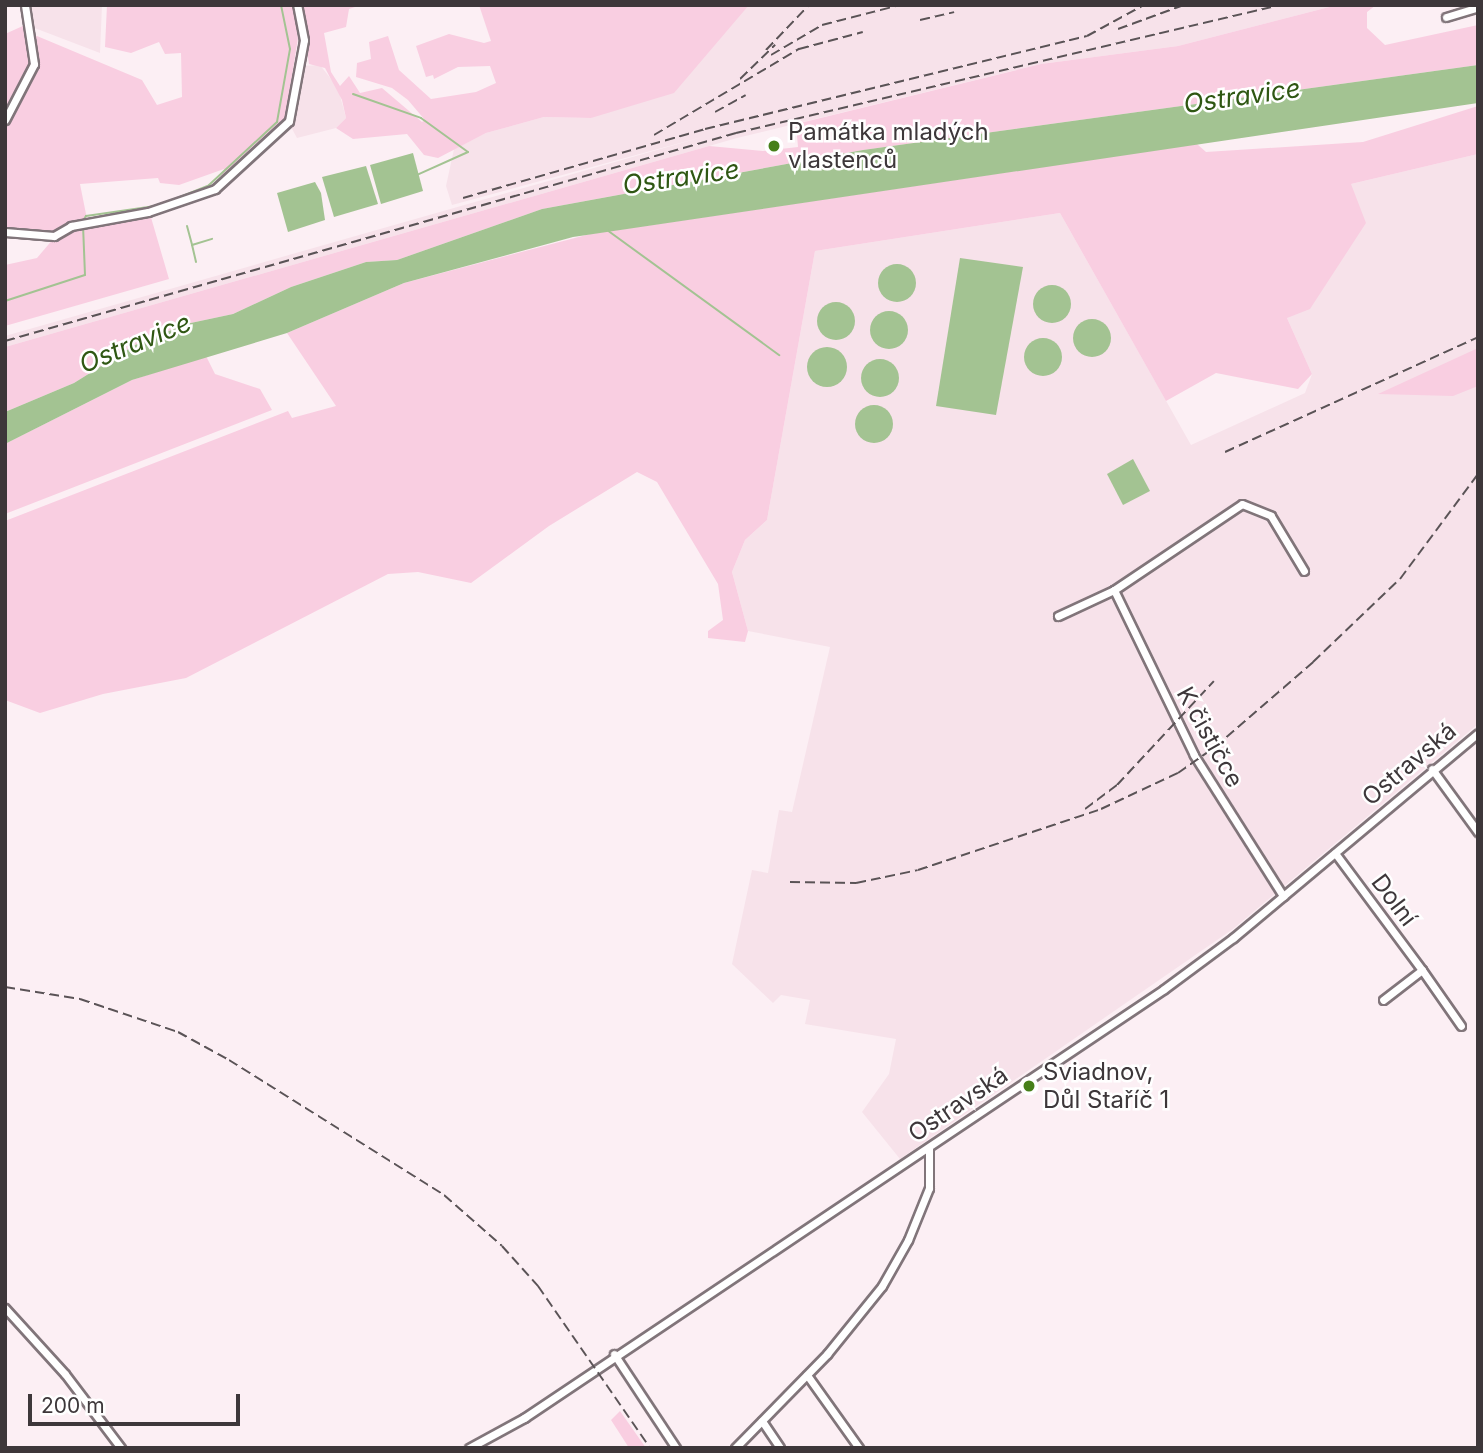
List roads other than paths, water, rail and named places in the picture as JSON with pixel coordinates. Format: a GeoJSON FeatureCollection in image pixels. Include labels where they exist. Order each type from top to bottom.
{"type":"FeatureCollection","features":[{"type":"Feature","properties":{"kind":"street"},"geometry":{"type":"LineString","coordinates":[[5,120],[34,64],[25,5]]}},
{"type":"Feature","properties":{"kind":"street"},"geometry":{"type":"LineString","coordinates":[[5,232],[54,236],[83,223],[148,212],[210,192],[287,125],[304,40],[297,5]]}},
{"type":"Feature","properties":{"kind":"street"},"geometry":{"type":"LineString","coordinates":[[1446,17],[1478,7]]}},
{"type":"Feature","properties":{"kind":"street"},"geometry":{"type":"LineString","coordinates":[[1058,616],[1114,590],[1242,504],[1271,516],[1304,571]]}},
{"type":"Feature","properties":{"kind":"street","name":"K čističce"},"geometry":{"type":"LineString","coordinates":[[1114,590],[1194,755],[1283,897]]}},
{"type":"Feature","properties":{"kind":"street","name":"Ostravská"},"geometry":{"type":"LineString","coordinates":[[469,1448],[524,1418],[614,1354],[929,1148],[1164,989],[1283,897],[1478,733]]}},
{"type":"Feature","properties":{"kind":"street"},"geometry":{"type":"LineString","coordinates":[[1432,769],[1478,832]]}},
{"type":"Feature","properties":{"kind":"street","name":"Dolní"},"geometry":{"type":"LineString","coordinates":[[1335,853],[1461,1026]]}},
{"type":"Feature","properties":{"kind":"street"},"geometry":{"type":"LineString","coordinates":[[1383,1000],[1422,970]]}},
{"type":"Feature","properties":{"kind":"street"},"geometry":{"type":"LineString","coordinates":[[735,1448],[865,1312],[908,1240],[929,1188],[929,1148]]}},
{"type":"Feature","properties":{"kind":"street"},"geometry":{"type":"LineString","coordinates":[[5,1308],[65,1374],[121,1448]]}},
{"type":"Feature","properties":{"kind":"street"},"geometry":{"type":"LineString","coordinates":[[614,1354],[676,1448]]}},
{"type":"Feature","properties":{"kind":"street"},"geometry":{"type":"LineString","coordinates":[[807,1375],[859,1448]]}},
{"type":"Feature","properties":{"kind":"street"},"geometry":{"type":"LineString","coordinates":[[762,1421],[780,1448]]}},
{"type":"Feature","properties":{"kind":"waterway"},"geometry":{"type":"LineString","coordinates":[[180,197],[209,185],[277,122],[290,49],[281,5]]}},
{"type":"Feature","properties":{"kind":"waterway"},"geometry":{"type":"LineString","coordinates":[[353,94],[421,118],[468,152],[419,174]]}},
{"type":"Feature","properties":{"kind":"waterway"},"geometry":{"type":"LineString","coordinates":[[83,221],[86,216],[155,206]]}},
{"type":"Feature","properties":{"kind":"waterway"},"geometry":{"type":"LineString","coordinates":[[5,301],[85,275],[83,226]]}},
{"type":"Feature","properties":{"kind":"waterway"},"geometry":{"type":"LineString","coordinates":[[187,226],[192,245]]}},
{"type":"Feature","properties":{"kind":"waterway"},"geometry":{"type":"LineString","coordinates":[[607,230],[779,355]]}},
{"type":"Feature","properties":{"kind":"waterway"},"geometry":{"type":"LineString","coordinates":[[196,262],[192,245],[212,239]]}},
{"type":"Feature","properties":{"kind":"railway"},"geometry":{"type":"LineString","coordinates":[[766,50],[809,5]]}},
{"type":"Feature","properties":{"kind":"railway"},"geometry":{"type":"LineString","coordinates":[[771,55],[822,25],[900,5]]}},
{"type":"Feature","properties":{"kind":"railway"},"geometry":{"type":"LineString","coordinates":[[463,198],[705,129],[1087,36],[1144,5]]}},
{"type":"Feature","properties":{"kind":"railway"},"geometry":{"type":"LineString","coordinates":[[1118,29],[1184,5]]}},
{"type":"Feature","properties":{"kind":"railway"},"geometry":{"type":"LineString","coordinates":[[5,341],[736,133],[1280,5]]}},
{"type":"Feature","properties":{"kind":"railway"},"geometry":{"type":"LineString","coordinates":[[920,20],[954,12]]}},
{"type":"Feature","properties":{"kind":"railway"},"geometry":{"type":"LineString","coordinates":[[654,135],[799,49],[863,32]]}},
{"type":"Feature","properties":{"kind":"railway"},"geometry":{"type":"LineString","coordinates":[[740,79],[775,45]]}},
{"type":"Feature","properties":{"kind":"railway"},"geometry":{"type":"LineString","coordinates":[[715,112],[746,95]]}},
{"type":"Feature","properties":{"kind":"railway"},"geometry":{"type":"LineString","coordinates":[[1225,452],[1478,337]]}},
{"type":"Feature","properties":{"kind":"railway"},"geometry":{"type":"LineString","coordinates":[[790,882],[856,883],[918,870],[1101,809],[1178,773],[1215,747],[1313,662],[1400,579],[1478,474]]}},
{"type":"Feature","properties":{"kind":"railway"},"geometry":{"type":"LineString","coordinates":[[1085,809],[1117,785],[1214,681]]}},
{"type":"Feature","properties":{"kind":"railway"},"geometry":{"type":"LineString","coordinates":[[5,987],[80,999],[178,1032],[229,1060],[444,1195],[502,1246],[538,1286],[650,1448]]}},
{"type":"Feature","properties":{"kind":"place","name":"Památka mladých vlastenců"},"geometry":{"type":"Point","coordinates":[774,146]}},
{"type":"Feature","properties":{"kind":"place","name":"Sviadnov, Důl Staříč 1"},"geometry":{"type":"Point","coordinates":[1029,1086]}},
{"type":"Feature","properties":{"kind":"water label","name":"Ostravice"},"geometry":{"type":"Point","coordinates":[1242,96]}},
{"type":"Feature","properties":{"kind":"water label","name":"Ostravice"},"geometry":{"type":"Point","coordinates":[681,177]}},
{"type":"Feature","properties":{"kind":"water label","name":"Ostravice"},"geometry":{"type":"Point","coordinates":[135,343]}}]}
